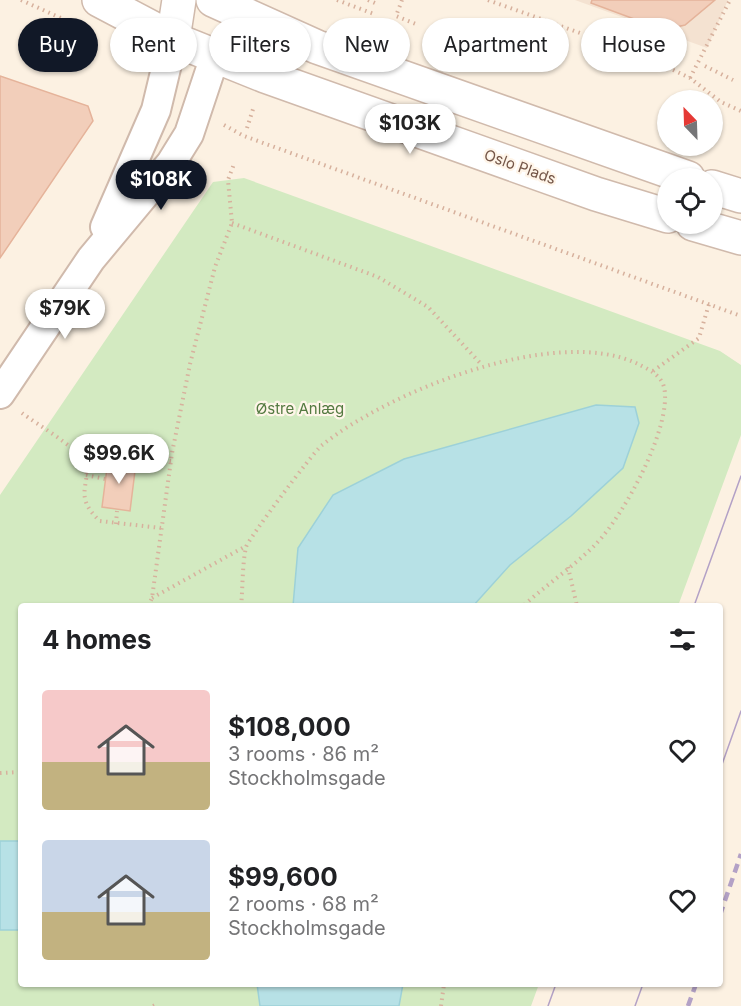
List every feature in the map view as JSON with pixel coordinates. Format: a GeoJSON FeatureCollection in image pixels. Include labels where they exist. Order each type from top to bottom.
{"type":"FeatureCollection","features":[{"type":"Feature","properties":{"kind":"street","name":"Oslo Plads"},"geometry":{"type":"LineString","coordinates":[[99,0],[133,18]]}},
{"type":"Feature","properties":{"kind":"street"},"geometry":{"type":"LineString","coordinates":[[176,18],[179,0]]}},
{"type":"Feature","properties":{"kind":"street"},"geometry":{"type":"LineString","coordinates":[[224,18],[227,3],[317,47],[660,168]]}},
{"type":"Feature","properties":{"kind":"street"},"geometry":{"type":"LineString","coordinates":[[91,259],[156,110],[165,72]]}},
{"type":"Feature","properties":{"kind":"street"},"geometry":{"type":"LineString","coordinates":[[0,394],[91,259],[171,163],[189,134],[210,72]]}},
{"type":"Feature","properties":{"kind":"street","name":"Oslo Plads"},"geometry":{"type":"LineString","coordinates":[[255,72],[530,171],[657,212]]}},
{"type":"Feature","properties":{"kind":"street"},"geometry":{"type":"LineString","coordinates":[[723,190],[741,196]]}},
{"type":"Feature","properties":{"kind":"street"},"geometry":{"type":"LineString","coordinates":[[723,233],[741,238]]}},
{"type":"Feature","properties":{"kind":"path"},"geometry":{"type":"LineString","coordinates":[[21,0],[60,18]]}},
{"type":"Feature","properties":{"kind":"path"},"geometry":{"type":"LineString","coordinates":[[337,0],[374,14]]}},
{"type":"Feature","properties":{"kind":"path"},"geometry":{"type":"LineString","coordinates":[[368,0],[377,4]]}},
{"type":"Feature","properties":{"kind":"path"},"geometry":{"type":"LineString","coordinates":[[402,0],[396,16],[416,24]]}},
{"type":"Feature","properties":{"kind":"path"},"geometry":{"type":"LineString","coordinates":[[488,0],[644,56],[690,78],[721,102],[741,111]]}},
{"type":"Feature","properties":{"kind":"path"},"geometry":{"type":"LineString","coordinates":[[690,78],[730,0]]}},
{"type":"Feature","properties":{"kind":"path"},"geometry":{"type":"LineString","coordinates":[[705,66],[733,80]]}},
{"type":"Feature","properties":{"kind":"path"},"geometry":{"type":"LineString","coordinates":[[247,128],[255,103]]}},
{"type":"Feature","properties":{"kind":"path"},"geometry":{"type":"LineString","coordinates":[[254,140],[741,316]]}},
{"type":"Feature","properties":{"kind":"path"},"geometry":{"type":"LineString","coordinates":[[150,603],[171,461],[190,364],[215,267],[232,223],[228,180],[234,164]]}},
{"type":"Feature","properties":{"kind":"path"},"geometry":{"type":"LineString","coordinates":[[232,223],[378,278],[428,307],[482,365]]}},
{"type":"Feature","properties":{"kind":"path"},"geometry":{"type":"LineString","coordinates":[[653,371],[699,338],[709,304]]}},
{"type":"Feature","properties":{"kind":"path"},"geometry":{"type":"LineString","coordinates":[[152,598],[247,545],[320,447],[382,406],[482,365],[566,352],[622,356],[653,371],[664,386],[663,424],[636,486],[596,544],[526,603]]}},
{"type":"Feature","properties":{"kind":"path"},"geometry":{"type":"LineString","coordinates":[[39,425],[83,461],[86,475],[83,485],[85,504],[89,512],[100,521],[161,528]]}},
{"type":"Feature","properties":{"kind":"path"},"geometry":{"type":"LineString","coordinates":[[126,461],[127,456],[171,461]]}},
{"type":"Feature","properties":{"kind":"path"},"geometry":{"type":"LineString","coordinates":[[86,475],[105,479]]}},
{"type":"Feature","properties":{"kind":"path"},"geometry":{"type":"LineString","coordinates":[[116,524],[117,511]]}},
{"type":"Feature","properties":{"kind":"path"},"geometry":{"type":"LineString","coordinates":[[241,603],[247,545]]}},
{"type":"Feature","properties":{"kind":"path"},"geometry":{"type":"LineString","coordinates":[[568,567],[576,603]]}},
{"type":"Feature","properties":{"kind":"path"},"geometry":{"type":"LineString","coordinates":[[0,773],[18,772]]}},
{"type":"Feature","properties":{"kind":"path"},"geometry":{"type":"LineString","coordinates":[[441,1006],[444,987]]}},
{"type":"Feature","properties":{"kind":"shaded area"},"geometry":{"type":"Polygon","coordinates":[[[575,0],[728,0],[707,48],[687,41],[687,18],[624,18],[575,0]]]}},
{"type":"Feature","properties":{"kind":"green space","name":"Østre Anlæg"},"geometry":{"type":"Polygon","coordinates":[[[244,178],[720,351],[741,365],[741,435],[679,603],[18,603],[18,987],[538,987],[531,1006],[0,1006],[0,495],[213,182],[244,178]]]}},
{"type":"Feature","properties":{"kind":"water"},"geometry":{"type":"Polygon","coordinates":[[[596,405],[635,407],[639,423],[623,468],[571,516],[510,565],[476,603],[293,603],[298,548],[333,495],[404,459],[596,405]]]}},
{"type":"Feature","properties":{"kind":"water"},"geometry":{"type":"Polygon","coordinates":[[[0,841],[18,841],[18,930],[0,930],[0,841]]]}},
{"type":"Feature","properties":{"kind":"water"},"geometry":{"type":"Polygon","coordinates":[[[257,987],[402,987],[399,1006],[260,1006],[257,987]]]}},
{"type":"Feature","properties":{"kind":"building"},"geometry":{"type":"Polygon","coordinates":[[[592,0],[715,0],[687,23],[687,18],[631,18],[591,3],[592,0]]]}},
{"type":"Feature","properties":{"kind":"building"},"geometry":{"type":"Polygon","coordinates":[[[0,76],[88,106],[93,121],[0,258],[0,76]]]}},
{"type":"Feature","properties":{"kind":"building"},"geometry":{"type":"Polygon","coordinates":[[[108,460],[136,463],[130,511],[102,507],[108,460]]]}},
{"type":"Feature","properties":{"kind":"tram line"},"geometry":{"type":"LineString","coordinates":[[695,603],[741,476]]}},
{"type":"Feature","properties":{"kind":"tram line"},"geometry":{"type":"LineString","coordinates":[[723,762],[741,711]]}},
{"type":"Feature","properties":{"kind":"tram line"},"geometry":{"type":"LineString","coordinates":[[548,1006],[555,987]]}},
{"type":"Feature","properties":{"kind":"tram line"},"geometry":{"type":"LineString","coordinates":[[635,1006],[642,987]]}},
{"type":"Feature","properties":{"kind":"railway"},"geometry":{"type":"LineString","coordinates":[[723,906],[741,854]]}},
{"type":"Feature","properties":{"kind":"railway"},"geometry":{"type":"LineString","coordinates":[[688,1006],[695,987]]}}]}
